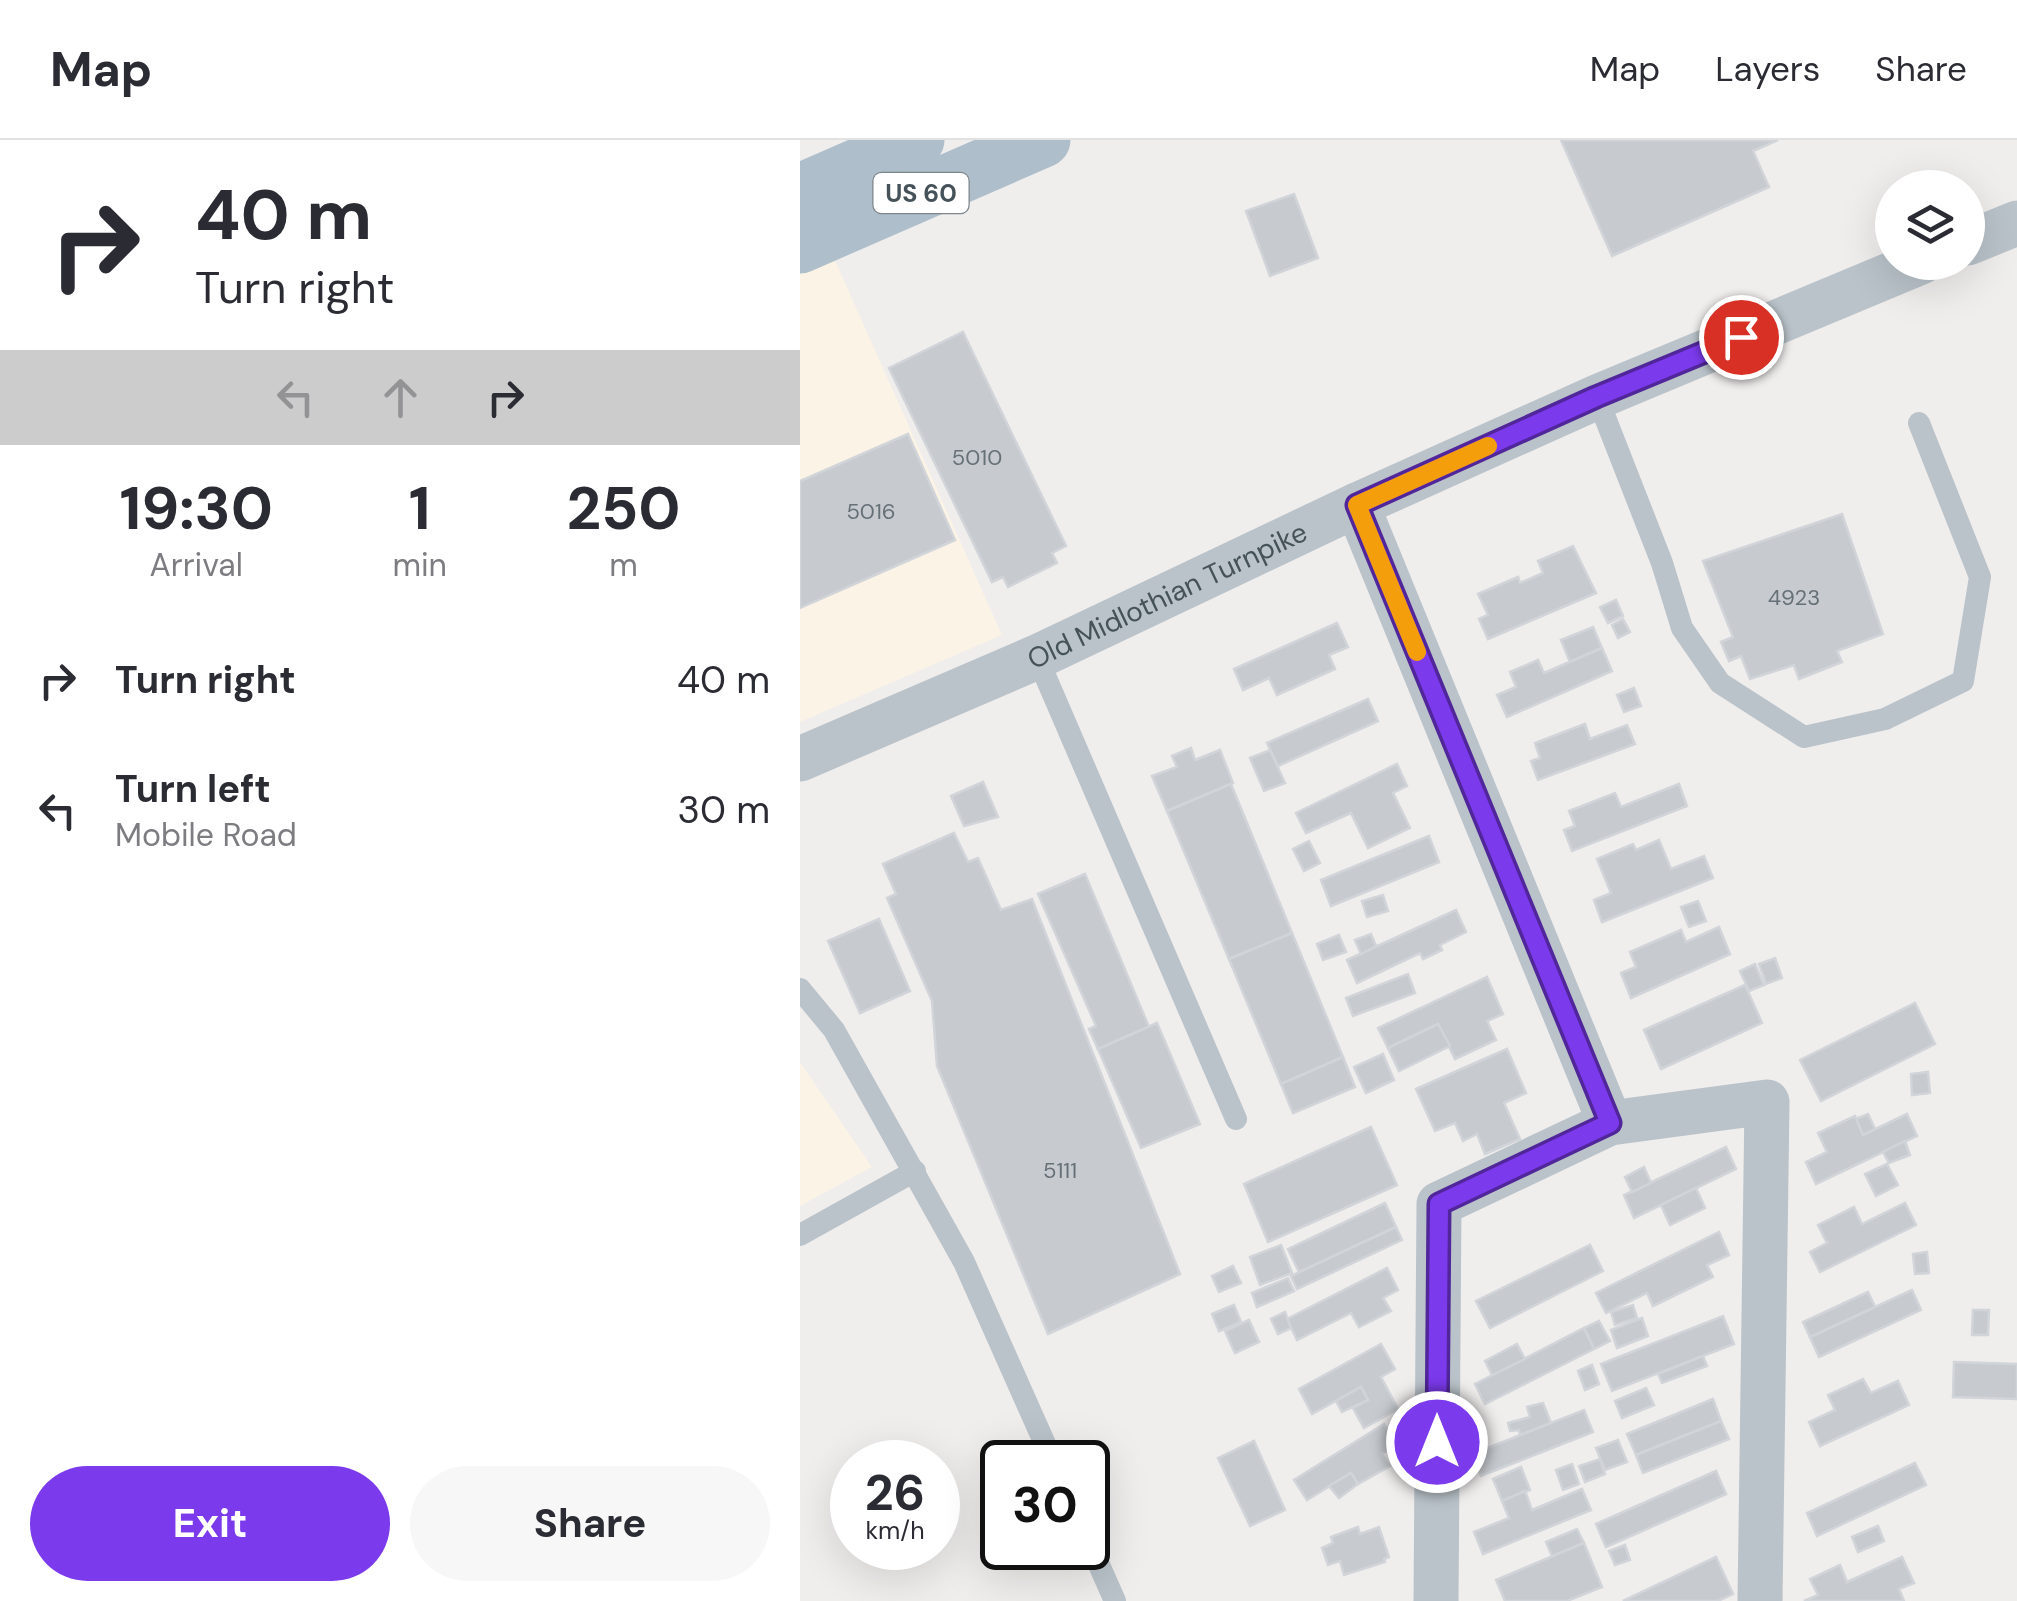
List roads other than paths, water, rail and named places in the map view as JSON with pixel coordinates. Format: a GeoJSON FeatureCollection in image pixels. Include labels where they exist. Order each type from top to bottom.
{"type":"FeatureCollection","features":[{"type":"Feature","properties":{"kind":"main road","name":"US 60"},"geometry":{"type":"LineString","coordinates":[[800,191],[917,140]]}},
{"type":"Feature","properties":{"kind":"main road","name":"US 60"},"geometry":{"type":"LineString","coordinates":[[800,246],[1043,140]]}},
{"type":"Feature","properties":{"kind":"street"},"geometry":{"type":"LineString","coordinates":[[1985,236],[2017,222]]}},
{"type":"Feature","properties":{"kind":"street","name":"Old Midlothian Turnpike"},"geometry":{"type":"LineString","coordinates":[[800,759],[1037,657],[1596,397],[1878,280]]}},
{"type":"Feature","properties":{"kind":"street"},"geometry":{"type":"LineString","coordinates":[[1357,505],[1610,1123]]}},
{"type":"Feature","properties":{"kind":"street"},"geometry":{"type":"LineString","coordinates":[[1436,1601],[1439,1204],[1610,1123],[1767,1102],[1760,1601]]}},
{"type":"Feature","properties":{"kind":"lane"},"geometry":{"type":"LineString","coordinates":[[1596,397],[1662,563],[1682,628],[1720,683],[1804,737],[1884,719],[1963,681],[1980,577],[1919,423]]}},
{"type":"Feature","properties":{"kind":"lane"},"geometry":{"type":"LineString","coordinates":[[1037,657],[1236,1120]]}},
{"type":"Feature","properties":{"kind":"lane"},"geometry":{"type":"LineString","coordinates":[[800,989],[834,1030],[915,1171],[964,1262],[1043,1440]]}},
{"type":"Feature","properties":{"kind":"lane"},"geometry":{"type":"LineString","coordinates":[[800,1235],[915,1171]]}},
{"type":"Feature","properties":{"kind":"lane"},"geometry":{"type":"LineString","coordinates":[[1102,1570],[1116,1601]]}}]}
